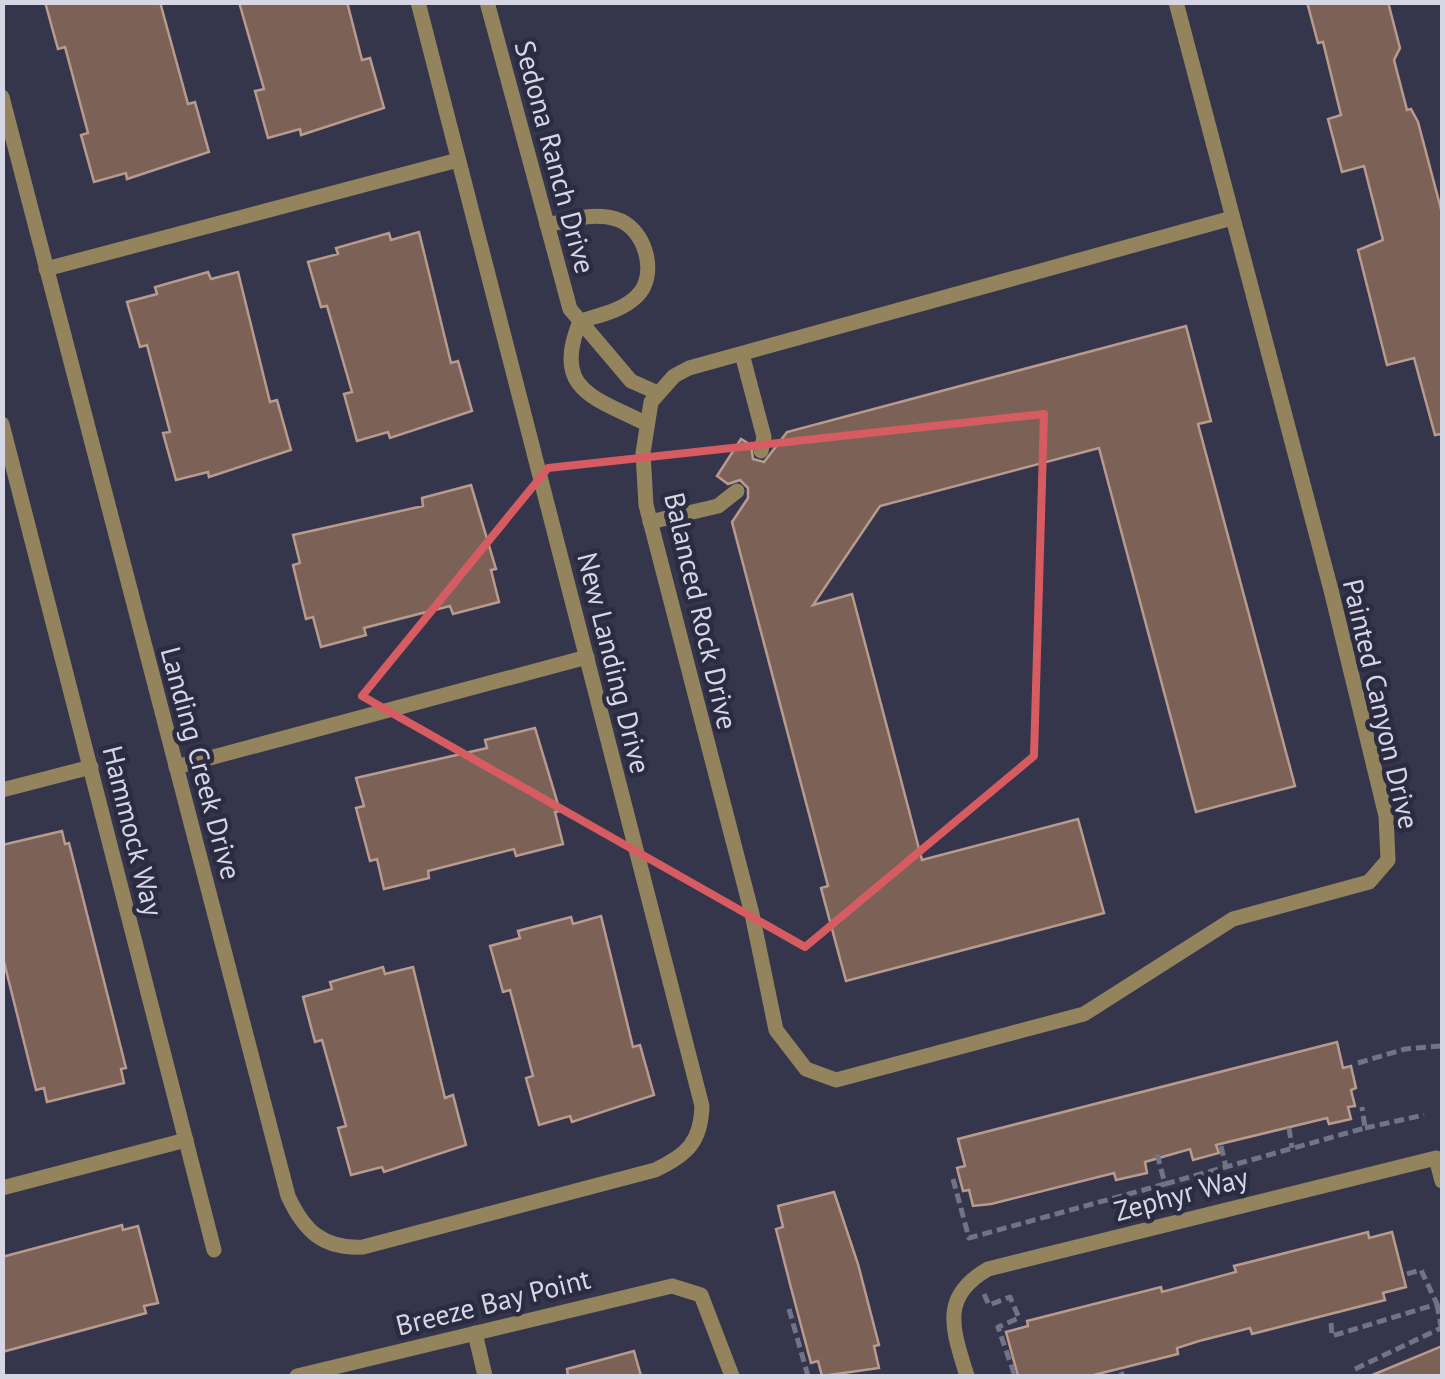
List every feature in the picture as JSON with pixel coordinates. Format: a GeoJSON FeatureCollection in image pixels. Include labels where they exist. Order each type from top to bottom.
{"type":"FeatureCollection","features":[{"type":"Feature","properties":{"kind":"lane","name":"New Landing Drive"},"geometry":{"type":"LineString","coordinates":[[418,2],[702,1106],[702,1131],[692,1148],[655,1170],[511,1208]]}},
{"type":"Feature","properties":{"kind":"lane","name":"Sedona Ranch Drive"},"geometry":{"type":"LineString","coordinates":[[487,2],[570,309],[631,380],[658,393]]}},
{"type":"Feature","properties":{"kind":"lane","name":"Painted Canyon Drive"},"geometry":{"type":"LineString","coordinates":[[806,1069],[836,1080],[1084,1014],[1233,918],[1369,882],[1388,860],[1386,816],[1331,590],[1176,2]]}},
{"type":"Feature","properties":{"kind":"lane","name":"Landing Creek Drive"},"geometry":{"type":"LineString","coordinates":[[2,98],[288,1196],[300,1220],[316,1238],[342,1248],[511,1208]]}},
{"type":"Feature","properties":{"kind":"lane"},"geometry":{"type":"LineString","coordinates":[[46,269],[458,160]]}},
{"type":"Feature","properties":{"kind":"lane"},"geometry":{"type":"LineString","coordinates":[[548,226],[585,217],[616,219],[628,224],[644,247],[647,280],[642,292],[611,312],[580,321],[568,351],[576,383],[594,397],[647,424]]}},
{"type":"Feature","properties":{"kind":"lane"},"geometry":{"type":"LineString","coordinates":[[658,393],[674,376],[689,368],[1232,218]]}},
{"type":"Feature","properties":{"kind":"lane"},"geometry":{"type":"LineString","coordinates":[[742,354],[764,437],[761,451]]}},
{"type":"Feature","properties":{"kind":"lane","name":"Balanced Rock Drive"},"geometry":{"type":"LineString","coordinates":[[658,393],[647,424],[644,452],[650,522],[752,914],[776,1030],[806,1069]]}},
{"type":"Feature","properties":{"kind":"lane","name":"Hammock Way"},"geometry":{"type":"LineString","coordinates":[[2,424],[214,1250]]}},
{"type":"Feature","properties":{"kind":"lane"},"geometry":{"type":"LineString","coordinates":[[650,522],[718,506],[737,491]]}},
{"type":"Feature","properties":{"kind":"lane"},"geometry":{"type":"LineString","coordinates":[[176,767],[587,657]]}},
{"type":"Feature","properties":{"kind":"lane"},"geometry":{"type":"LineString","coordinates":[[2,790],[91,767]]}},
{"type":"Feature","properties":{"kind":"lane"},"geometry":{"type":"LineString","coordinates":[[2,1188],[186,1140]]}},
{"type":"Feature","properties":{"kind":"lane","name":"Zephyr Way"},"geometry":{"type":"LineString","coordinates":[[967,1376],[954,1335],[954,1303],[965,1282],[988,1269],[1436,1158],[1442,1181]]}},
{"type":"Feature","properties":{"kind":"lane","name":"Breeze Bay Point"},"geometry":{"type":"LineString","coordinates":[[296,1376],[672,1286],[702,1294],[732,1376]]}},
{"type":"Feature","properties":{"kind":"lane"},"geometry":{"type":"LineString","coordinates":[[474,1333],[485,1376]]}},
{"type":"Feature","properties":{"kind":"path"},"geometry":{"type":"LineString","coordinates":[[1358,1064],[1404,1049],[1442,1046]]}},
{"type":"Feature","properties":{"kind":"path"},"geometry":{"type":"LineString","coordinates":[[1362,1106],[1365,1128]]}},
{"type":"Feature","properties":{"kind":"path"},"geometry":{"type":"LineString","coordinates":[[953,1178],[969,1238],[1424,1115]]}},
{"type":"Feature","properties":{"kind":"path"},"geometry":{"type":"LineString","coordinates":[[1289,1128],[1292,1148]]}},
{"type":"Feature","properties":{"kind":"path"},"geometry":{"type":"LineString","coordinates":[[1221,1146],[1226,1167]]}},
{"type":"Feature","properties":{"kind":"path"},"geometry":{"type":"LineString","coordinates":[[1156,1150],[1165,1184]]}},
{"type":"Feature","properties":{"kind":"path"},"geometry":{"type":"LineString","coordinates":[[1355,1368],[1442,1330],[1437,1304],[1421,1270],[1403,1274]]}},
{"type":"Feature","properties":{"kind":"path"},"geometry":{"type":"LineString","coordinates":[[1331,1323],[1332,1336],[1437,1304]]}},
{"type":"Feature","properties":{"kind":"path"},"geometry":{"type":"LineString","coordinates":[[789,1309],[808,1376]]}},
{"type":"Feature","properties":{"kind":"path"},"geometry":{"type":"LineString","coordinates":[[998,1327],[1015,1376]]}},
{"type":"Feature","properties":{"kind":"highlighted area"},"geometry":{"type":"Polygon","coordinates":[[[1044,414],[1034,756],[805,947],[362,696],[548,468],[1044,414]]]}},
{"type":"Feature","properties":{"kind":"building"},"geometry":{"type":"Polygon","coordinates":[[[45,2],[160,2],[188,104],[195,102],[209,152],[127,179],[126,173],[94,182],[81,135],[88,133],[65,47],[58,49],[45,2]]]}},
{"type":"Feature","properties":{"kind":"building"},"geometry":{"type":"Polygon","coordinates":[[[239,2],[347,2],[362,60],[370,58],[384,108],[301,135],[300,129],[268,138],[255,91],[264,89],[239,2]]]}},
{"type":"Feature","properties":{"kind":"building"},"geometry":{"type":"Polygon","coordinates":[[[1307,2],[1388,2],[1400,48],[1394,60],[1407,110],[1411,109],[1418,122],[1442,213],[1442,434],[1435,435],[1414,358],[1387,365],[1358,250],[1383,240],[1364,166],[1342,172],[1328,119],[1341,115],[1323,42],[1318,43],[1307,2]]]}},
{"type":"Feature","properties":{"kind":"building"},"geometry":{"type":"Polygon","coordinates":[[[419,232],[451,363],[458,361],[472,411],[390,438],[388,432],[357,441],[344,394],[352,392],[327,306],[321,307],[308,262],[338,254],[336,248],[389,233],[391,240],[419,232]]]}},
{"type":"Feature","properties":{"kind":"building"},"geometry":{"type":"Polygon","coordinates":[[[208,272],[211,279],[238,272],[270,402],[277,400],[291,450],[209,477],[208,472],[176,480],[163,433],[170,432],[147,345],[140,347],[127,302],[157,294],[155,287],[208,272]]]}},
{"type":"Feature","properties":{"kind":"building"},"geometry":{"type":"Polygon","coordinates":[[[1186,326],[1211,421],[1198,424],[1295,786],[1196,812],[1099,448],[880,506],[813,605],[852,594],[922,860],[1078,819],[1104,913],[846,981],[821,888],[828,886],[732,522],[748,498],[748,488],[740,480],[728,484],[717,476],[741,439],[751,445],[753,459],[764,462],[787,432],[1186,326]]]}},
{"type":"Feature","properties":{"kind":"building"},"geometry":{"type":"Polygon","coordinates":[[[471,485],[496,569],[491,570],[499,602],[453,614],[450,606],[364,628],[366,635],[321,647],[313,617],[306,619],[293,565],[300,563],[293,535],[423,506],[422,498],[471,485]]]}},
{"type":"Feature","properties":{"kind":"building"},"geometry":{"type":"Polygon","coordinates":[[[535,728],[560,811],[555,812],[563,844],[516,856],[514,849],[428,871],[429,878],[384,889],[377,859],[370,861],[356,808],[364,806],[356,778],[487,748],[485,740],[535,728]]]}},
{"type":"Feature","properties":{"kind":"building"},"geometry":{"type":"Polygon","coordinates":[[[62,831],[65,844],[69,843],[126,1068],[121,1069],[124,1083],[47,1102],[44,1088],[36,1090],[2,954],[2,845],[62,831]]]}},
{"type":"Feature","properties":{"kind":"building"},"geometry":{"type":"Polygon","coordinates":[[[601,916],[633,1047],[640,1045],[654,1095],[572,1122],[570,1116],[539,1125],[526,1078],[533,1076],[510,990],[503,992],[490,946],[520,938],[518,931],[571,917],[573,924],[601,916]]]}},
{"type":"Feature","properties":{"kind":"building"},"geometry":{"type":"Polygon","coordinates":[[[383,967],[385,974],[413,967],[445,1098],[453,1095],[466,1145],[384,1172],[382,1167],[351,1175],[338,1128],[346,1126],[322,1040],[315,1042],[303,997],[332,989],[330,982],[383,967]]]}},
{"type":"Feature","properties":{"kind":"building"},"geometry":{"type":"Polygon","coordinates":[[[1337,1042],[1343,1068],[1351,1066],[1356,1088],[1351,1090],[1355,1106],[1348,1107],[1351,1119],[1329,1124],[1327,1118],[1216,1145],[1219,1153],[1193,1160],[1190,1149],[1145,1162],[1147,1173],[1116,1180],[1114,1173],[991,1204],[973,1206],[969,1190],[963,1191],[957,1168],[965,1166],[958,1139],[1337,1042]]]}},
{"type":"Feature","properties":{"kind":"building"},"geometry":{"type":"Polygon","coordinates":[[[834,1192],[879,1345],[874,1346],[879,1368],[822,1376],[818,1361],[811,1363],[776,1229],[783,1227],[778,1206],[834,1192]]]}},
{"type":"Feature","properties":{"kind":"building"},"geometry":{"type":"Polygon","coordinates":[[[122,1225],[123,1230],[138,1226],[158,1303],[144,1306],[146,1313],[2,1352],[2,1257],[122,1225]]]}},
{"type":"Feature","properties":{"kind":"building"},"geometry":{"type":"Polygon","coordinates":[[[1368,1232],[1369,1238],[1392,1232],[1406,1287],[1383,1293],[1385,1300],[1252,1334],[1250,1328],[1199,1341],[1177,1348],[1178,1354],[1090,1376],[1018,1376],[1006,1332],[1028,1326],[1027,1321],[1161,1287],[1162,1292],[1236,1272],[1234,1266],[1368,1232]]]}},
{"type":"Feature","properties":{"kind":"building"},"geometry":{"type":"Polygon","coordinates":[[[1442,1346],[1442,1376],[1370,1376],[1442,1346]]]}},
{"type":"Feature","properties":{"kind":"building"},"geometry":{"type":"Polygon","coordinates":[[[634,1351],[641,1376],[568,1376],[567,1369],[634,1351]]]}}]}
